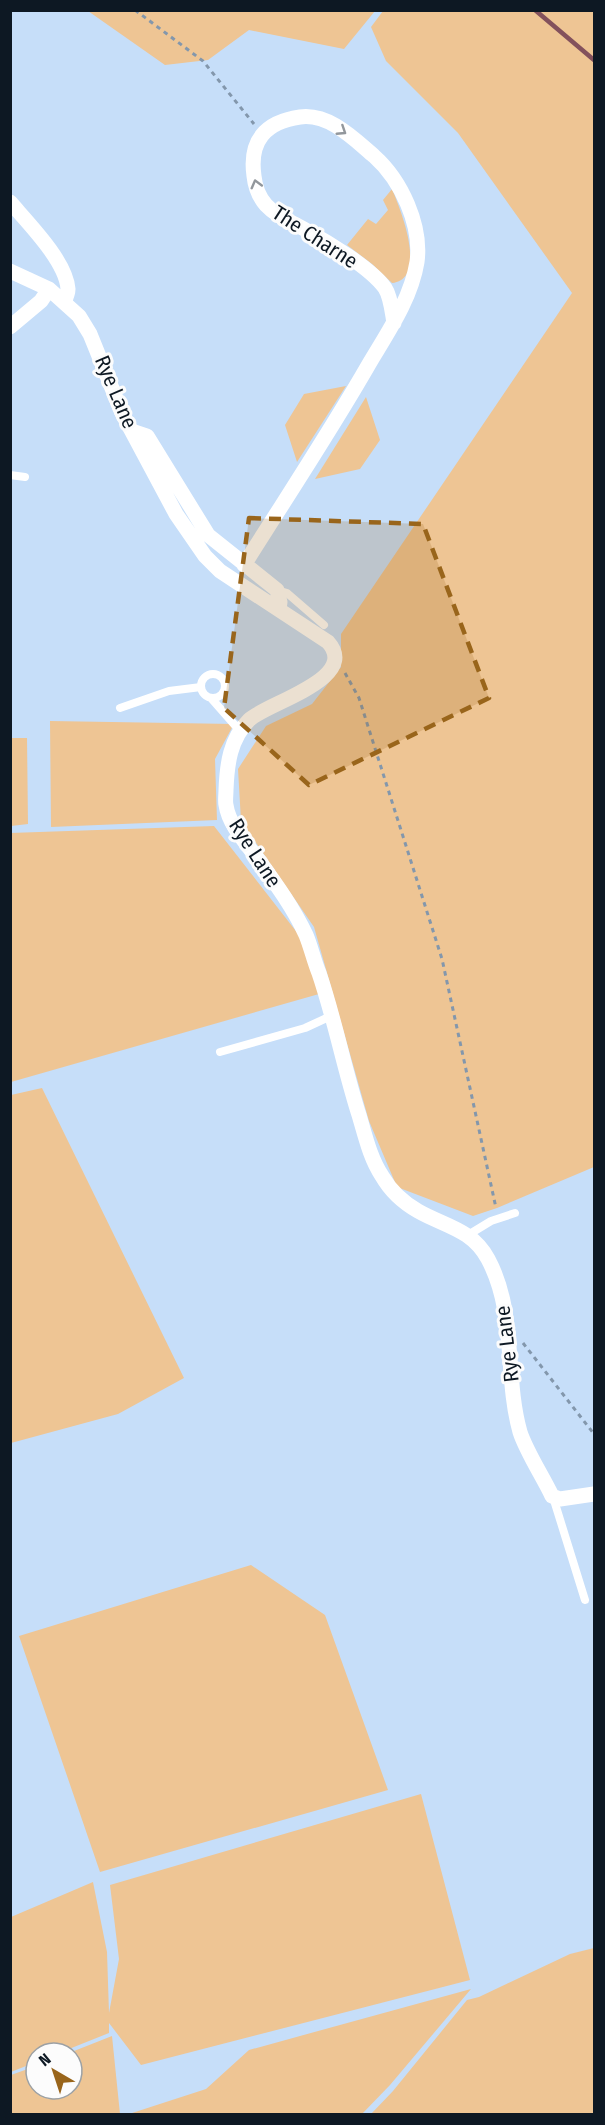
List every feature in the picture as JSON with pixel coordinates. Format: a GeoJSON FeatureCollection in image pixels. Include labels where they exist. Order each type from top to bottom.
{"type":"FeatureCollection","features":[{"type":"Feature","properties":{"kind":"street"},"geometry":{"type":"LineString","coordinates":[[244,565],[394,323],[414,276],[417,259],[417,235],[399,186],[382,164],[345,132],[331,124],[306,116],[287,119],[263,134]]}},
{"type":"Feature","properties":{"kind":"street","name":"The Charne"},"geometry":{"type":"LineString","coordinates":[[263,134],[254,148],[252,162],[254,180],[264,203],[274,213],[343,251],[372,275],[385,288],[394,323]]}},
{"type":"Feature","properties":{"kind":"street"},"geometry":{"type":"LineString","coordinates":[[10,202],[57,260],[65,276],[68,290],[64,302]]}},
{"type":"Feature","properties":{"kind":"street","name":"Rye Lane"},"geometry":{"type":"LineString","coordinates":[[10,271],[49,289],[80,316],[90,334],[122,413],[176,514],[204,556],[220,571],[328,642],[334,650],[334,660],[327,675],[311,687],[260,712],[240,731],[232,746],[227,770],[226,806],[234,826],[272,879],[306,935],[333,1015],[364,1132],[375,1165],[383,1179],[403,1200],[419,1212],[468,1235],[487,1256],[498,1282],[508,1323],[512,1383],[521,1434],[552,1496]]}},
{"type":"Feature","properties":{"kind":"street"},"geometry":{"type":"LineString","coordinates":[[10,327],[41,301],[49,289]]}},
{"type":"Feature","properties":{"kind":"street"},"geometry":{"type":"LineString","coordinates":[[132,431],[147,436],[208,535],[277,591],[279,609]]}},
{"type":"Feature","properties":{"kind":"street"},"geometry":{"type":"LineString","coordinates":[[552,1496],[560,1499],[594,1494]]}},
{"type":"Feature","properties":{"kind":"lane"},"geometry":{"type":"LineString","coordinates":[[10,475],[25,477]]}},
{"type":"Feature","properties":{"kind":"lane"},"geometry":{"type":"LineString","coordinates":[[277,591],[287,593],[324,625]]}},
{"type":"Feature","properties":{"kind":"lane"},"geometry":{"type":"LineString","coordinates":[[211,698],[219,696],[224,690],[222,679],[216,674],[208,675],[202,680],[201,687],[204,694],[211,698],[240,731]]}},
{"type":"Feature","properties":{"kind":"lane"},"geometry":{"type":"LineString","coordinates":[[120,708],[169,691],[201,687]]}},
{"type":"Feature","properties":{"kind":"lane"},"geometry":{"type":"LineString","coordinates":[[220,1052],[305,1028],[333,1015]]}},
{"type":"Feature","properties":{"kind":"lane"},"geometry":{"type":"LineString","coordinates":[[468,1235],[491,1221],[515,1214]]}},
{"type":"Feature","properties":{"kind":"lane"},"geometry":{"type":"LineString","coordinates":[[552,1496],[585,1600]]}},
{"type":"Feature","properties":{"kind":"path"},"geometry":{"type":"LineString","coordinates":[[135,10],[202,61],[263,134]]}},
{"type":"Feature","properties":{"kind":"path"},"geometry":{"type":"LineString","coordinates":[[334,660],[341,667],[359,698],[442,959],[497,1208],[491,1221]]}},
{"type":"Feature","properties":{"kind":"path"},"geometry":{"type":"LineString","coordinates":[[508,1323],[594,1434]]}},
{"type":"Feature","properties":{"kind":"highlighted area"},"geometry":{"type":"Polygon","coordinates":[[[249,518],[423,524],[489,698],[309,785],[224,708],[249,518]]]}},
{"type":"Feature","properties":{"kind":"shaded area"},"geometry":{"type":"Polygon","coordinates":[[[88,11],[375,11],[344,49],[249,30],[208,60],[165,65],[88,11]]]}},
{"type":"Feature","properties":{"kind":"shaded area"},"geometry":{"type":"Polygon","coordinates":[[[383,11],[594,11],[594,1167],[473,1216],[397,1187],[369,1121],[314,927],[241,821],[238,769],[266,726],[312,704],[341,667],[341,634],[572,293],[458,133],[386,61],[371,27],[383,11]]]}},
{"type":"Feature","properties":{"kind":"shaded area"},"geometry":{"type":"Polygon","coordinates":[[[392,189],[405,226],[410,257],[409,269],[403,279],[392,283],[347,245],[368,219],[376,224],[388,210],[383,200],[392,189]]]}},
{"type":"Feature","properties":{"kind":"shaded area"},"geometry":{"type":"Polygon","coordinates":[[[346,386],[297,462],[285,425],[304,394],[346,386]]]}},
{"type":"Feature","properties":{"kind":"shaded area"},"geometry":{"type":"Polygon","coordinates":[[[366,397],[380,440],[360,469],[315,479],[366,397]]]}},
{"type":"Feature","properties":{"kind":"shaded area"},"geometry":{"type":"Polygon","coordinates":[[[50,721],[234,724],[215,759],[217,820],[51,827],[50,721]]]}},
{"type":"Feature","properties":{"kind":"shaded area"},"geometry":{"type":"Polygon","coordinates":[[[10,738],[27,738],[28,824],[11,826],[10,738]]]}},
{"type":"Feature","properties":{"kind":"shaded area"},"geometry":{"type":"Polygon","coordinates":[[[214,826],[299,935],[319,994],[11,1082],[10,833],[214,826]]]}},
{"type":"Feature","properties":{"kind":"shaded area"},"geometry":{"type":"Polygon","coordinates":[[[42,1088],[184,1378],[118,1414],[11,1443],[11,1095],[42,1088]]]}},
{"type":"Feature","properties":{"kind":"shaded area"},"geometry":{"type":"Polygon","coordinates":[[[251,1565],[325,1615],[388,1790],[100,1872],[19,1636],[251,1565]]]}},
{"type":"Feature","properties":{"kind":"shaded area"},"geometry":{"type":"Polygon","coordinates":[[[421,1794],[470,1980],[141,2065],[109,2023],[109,2033],[84,2043],[84,2041],[24,2041],[24,2067],[11,2072],[11,1917],[93,1882],[107,1952],[109,2013],[119,1959],[110,1885],[421,1794]]]}},
{"type":"Feature","properties":{"kind":"shaded area"},"geometry":{"type":"Polygon","coordinates":[[[594,1948],[594,2114],[371,2114],[393,2091],[467,2000],[479,1997],[570,1954],[594,1948]]]}},
{"type":"Feature","properties":{"kind":"shaded area"},"geometry":{"type":"Polygon","coordinates":[[[471,1989],[390,2085],[362,2114],[129,2114],[206,2089],[249,2050],[471,1989]]]}},
{"type":"Feature","properties":{"kind":"shaded area"},"geometry":{"type":"Polygon","coordinates":[[[112,2036],[120,2114],[11,2114],[11,2075],[24,2070],[24,2101],[84,2101],[84,2047],[112,2036]]]}},
{"type":"Feature","properties":{"kind":"waterway"},"geometry":{"type":"LineString","coordinates":[[535,10],[594,60]]}}]}
